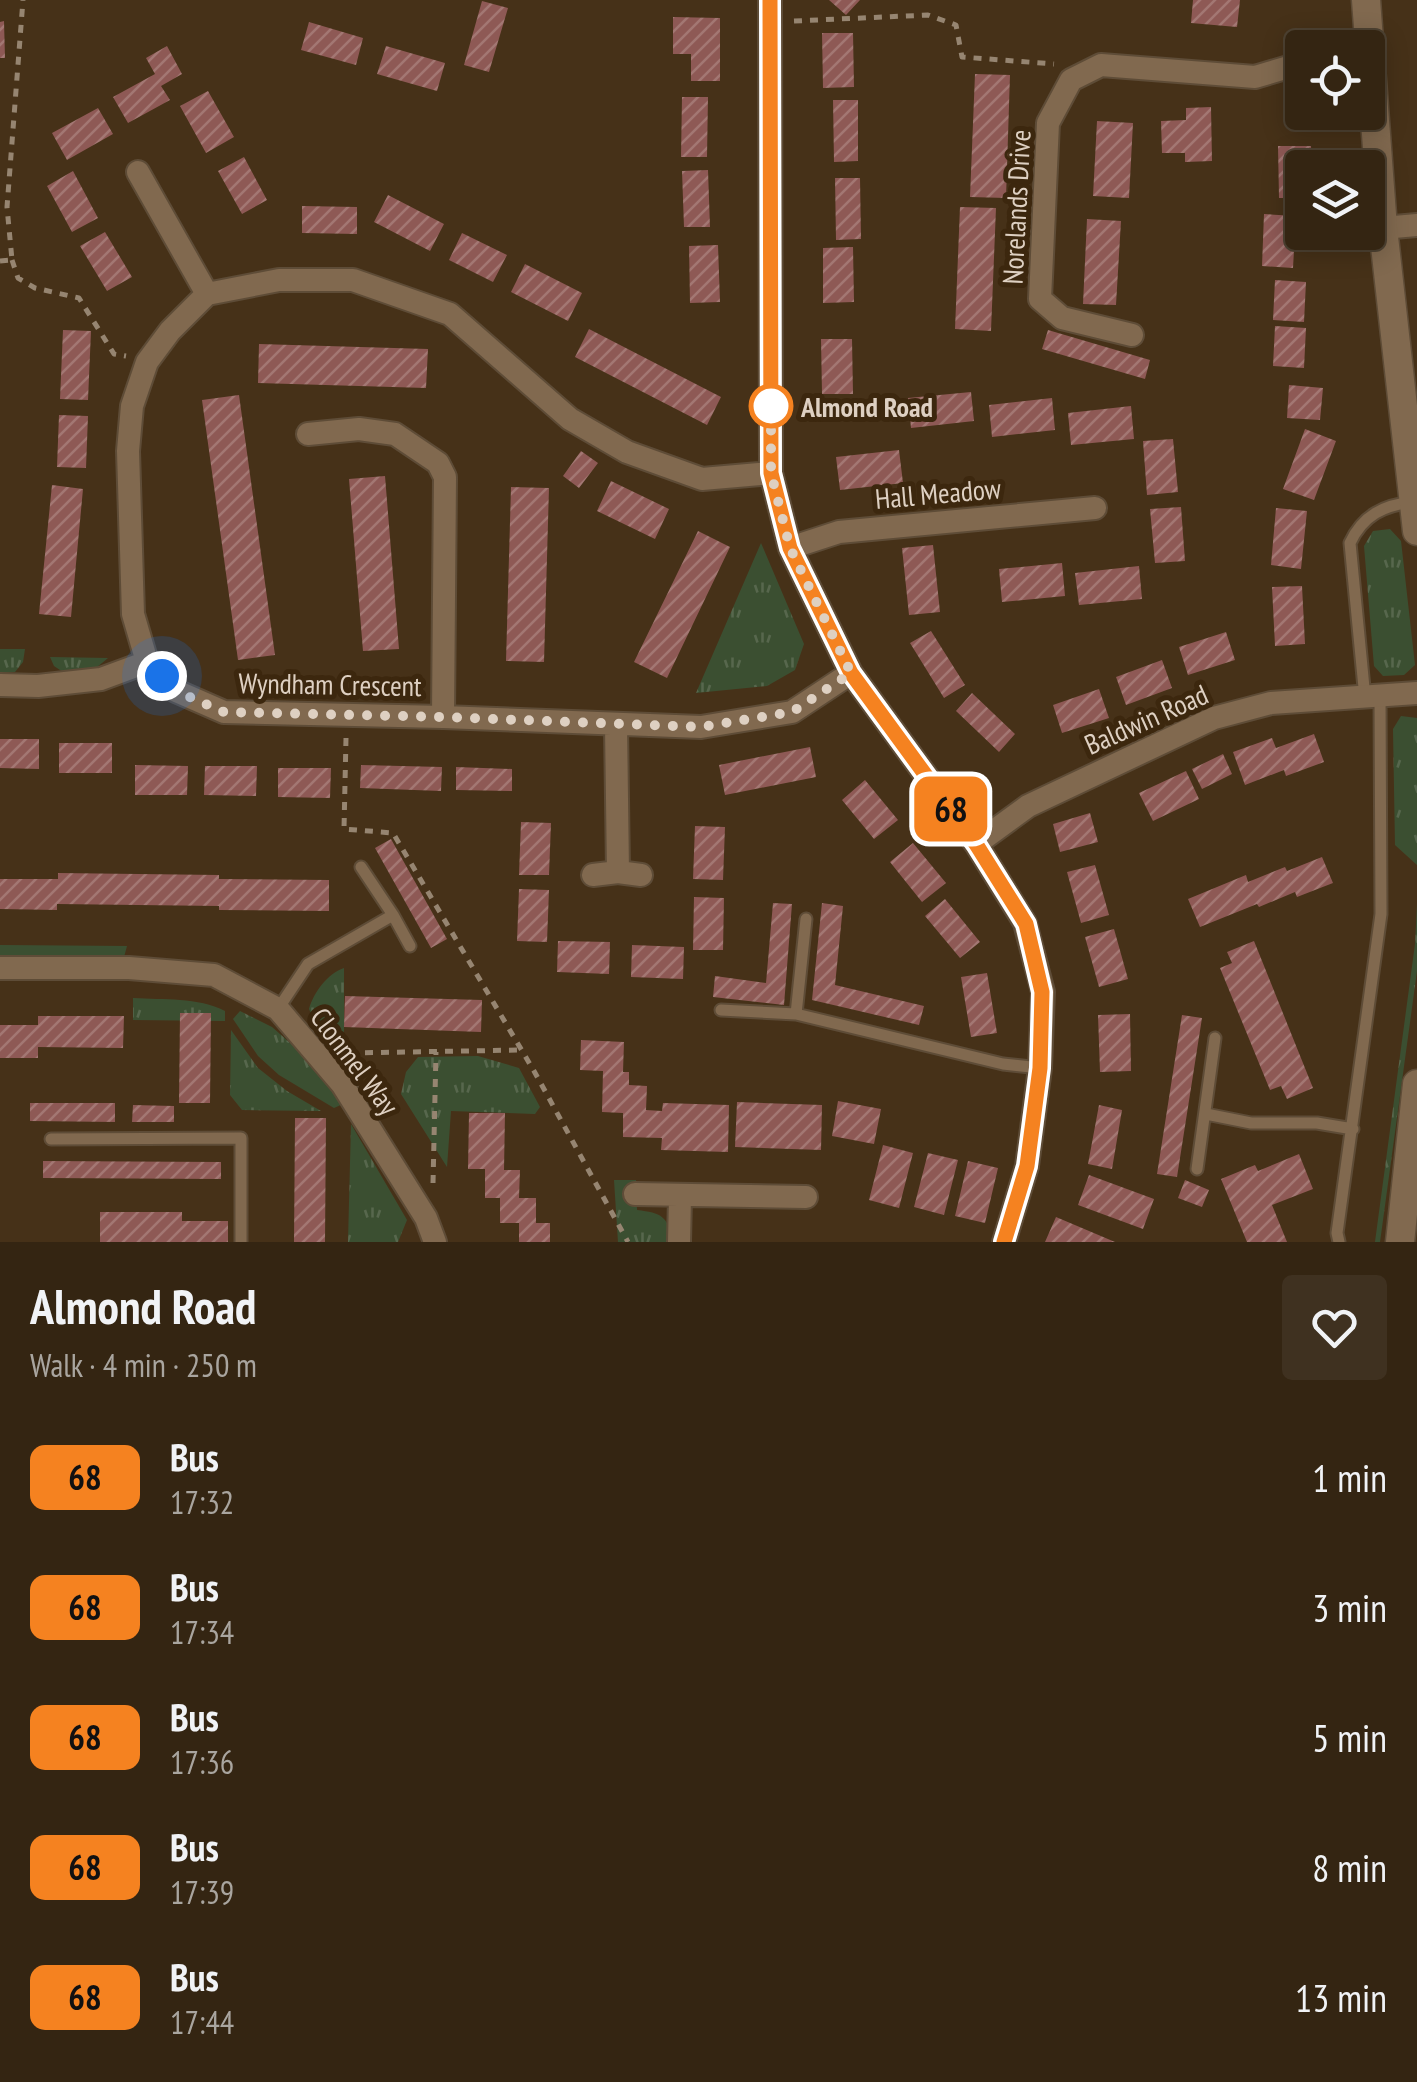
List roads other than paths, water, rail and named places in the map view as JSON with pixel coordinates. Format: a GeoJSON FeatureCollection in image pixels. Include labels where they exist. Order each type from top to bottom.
{"type":"FeatureCollection","features":[{"type":"Feature","properties":{"kind":"street"},"geometry":{"type":"LineString","coordinates":[[1366,0],[1368,30]]}},
{"type":"Feature","properties":{"kind":"street"},"geometry":{"type":"LineString","coordinates":[[771,11],[771,473],[790,548],[851,673],[976,844],[1026,924],[1042,992],[1040,1068],[1027,1166],[1004,1242]]}},
{"type":"Feature","properties":{"kind":"street","name":"Norelands Drive"},"geometry":{"type":"LineString","coordinates":[[1132,334],[1062,318],[1040,299],[1048,124],[1071,80],[1101,66],[1255,77],[1285,67]]}},
{"type":"Feature","properties":{"kind":"street"},"geometry":{"type":"LineString","coordinates":[[138,172],[207,294]]}},
{"type":"Feature","properties":{"kind":"street"},"geometry":{"type":"LineString","coordinates":[[1385,228],[1417,225]]}},
{"type":"Feature","properties":{"kind":"street"},"geometry":{"type":"LineString","coordinates":[[1385,246],[1417,531]]}},
{"type":"Feature","properties":{"kind":"street"},"geometry":{"type":"LineString","coordinates":[[0,685],[38,686],[101,679],[147,662],[133,614],[128,451],[132,406],[148,362],[170,331],[207,294],[279,280],[353,280],[450,314],[570,420],[627,452],[702,479],[771,473]]}},
{"type":"Feature","properties":{"kind":"street"},"geometry":{"type":"LineString","coordinates":[[308,434],[359,429],[395,434],[438,462],[445,477],[443,717]]}},
{"type":"Feature","properties":{"kind":"street","name":"Hall Meadow"},"geometry":{"type":"LineString","coordinates":[[790,548],[838,532],[1095,508]]}},
{"type":"Feature","properties":{"kind":"street","name":"Wyndham Crescent"},"geometry":{"type":"LineString","coordinates":[[147,662],[176,691],[224,712],[616,726],[701,727],[792,712],[851,673]]}},
{"type":"Feature","properties":{"kind":"street","name":"Baldwin Road"},"geometry":{"type":"LineString","coordinates":[[976,844],[1028,806],[1214,718],[1270,703],[1417,692]]}},
{"type":"Feature","properties":{"kind":"street"},"geometry":{"type":"LineString","coordinates":[[593,874],[630,874],[616,726]]}},
{"type":"Feature","properties":{"kind":"street","name":"Clonmel Way"},"geometry":{"type":"LineString","coordinates":[[0,968],[129,968],[214,975],[278,1009],[342,1084],[431,1232]]}},
{"type":"Feature","properties":{"kind":"street"},"geometry":{"type":"LineString","coordinates":[[1417,1084],[1411,1211],[1417,1237]]}},
{"type":"Feature","properties":{"kind":"street"},"geometry":{"type":"LineString","coordinates":[[634,1194],[806,1196]]}},
{"type":"Feature","properties":{"kind":"street"},"geometry":{"type":"LineString","coordinates":[[679,1242],[680,1196]]}},
{"type":"Feature","properties":{"kind":"street"},"geometry":{"type":"LineString","coordinates":[[1400,1242],[1411,1211]]}},
{"type":"Feature","properties":{"kind":"lane"},"geometry":{"type":"LineString","coordinates":[[1339,1242],[1381,914],[1372,697],[1350,542],[1370,516],[1396,504],[1413,502]]}},
{"type":"Feature","properties":{"kind":"lane"},"geometry":{"type":"LineString","coordinates":[[361,867],[410,946]]}},
{"type":"Feature","properties":{"kind":"lane"},"geometry":{"type":"LineString","coordinates":[[278,1009],[308,964],[392,914]]}},
{"type":"Feature","properties":{"kind":"lane"},"geometry":{"type":"LineString","coordinates":[[796,1014],[806,919]]}},
{"type":"Feature","properties":{"kind":"lane"},"geometry":{"type":"LineString","coordinates":[[721,1010],[796,1014],[1003,1064],[1040,1068]]}},
{"type":"Feature","properties":{"kind":"lane"},"geometry":{"type":"LineString","coordinates":[[1197,1169],[1215,1038]]}},
{"type":"Feature","properties":{"kind":"lane"},"geometry":{"type":"LineString","coordinates":[[1206,1114],[1251,1124],[1317,1123],[1353,1129]]}},
{"type":"Feature","properties":{"kind":"lane"},"geometry":{"type":"LineString","coordinates":[[51,1139],[241,1138],[241,1242]]}},
{"type":"Feature","properties":{"kind":"place","name":"Almond Road"},"geometry":{"type":"Point","coordinates":[771,406]}}]}
